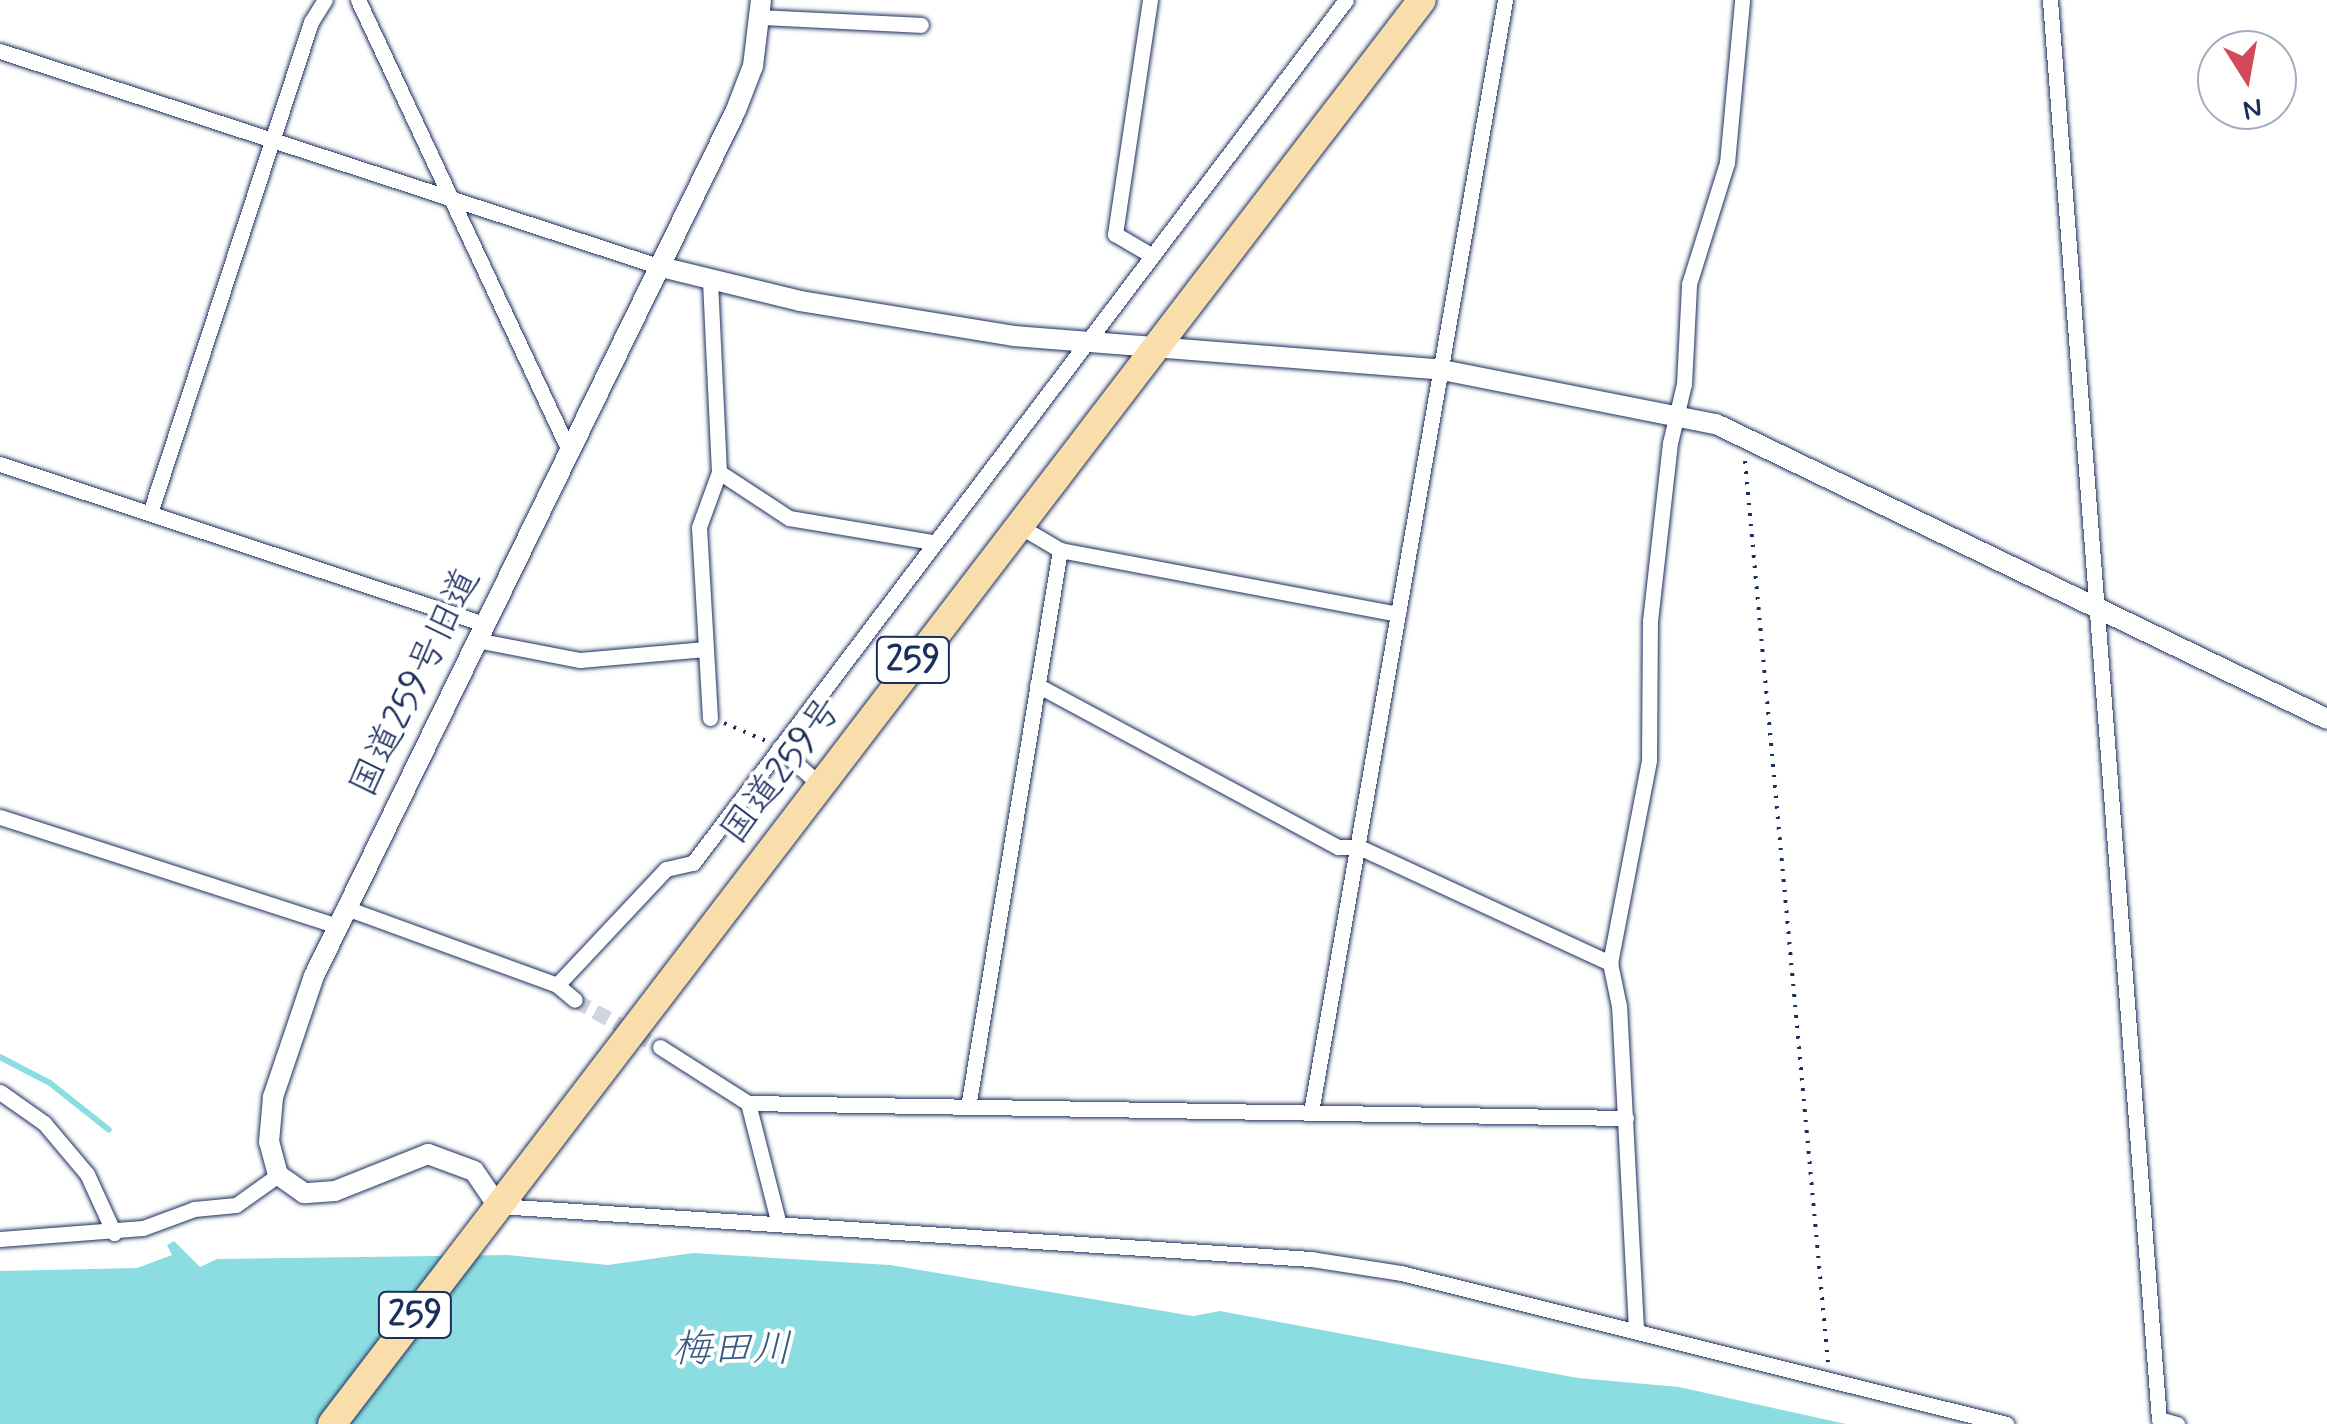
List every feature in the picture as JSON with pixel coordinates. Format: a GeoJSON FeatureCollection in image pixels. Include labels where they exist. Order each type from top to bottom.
{"type":"FeatureCollection","features":[{"type":"Feature","properties":{"kind":"highway","name":"国道259号"},"geometry":{"type":"LineString","coordinates":[[1328,116],[1400,0]]}},
{"type":"Feature","properties":{"kind":"highway","name":"国道259号"},"geometry":{"type":"LineString","coordinates":[[332,1424],[1328,116],[1422,0]]}},
{"type":"Feature","properties":{"kind":"street"},"geometry":{"type":"LineString","coordinates":[[150,513],[311,22],[325,0]]}},
{"type":"Feature","properties":{"kind":"street"},"geometry":{"type":"LineString","coordinates":[[358,0],[569,451]]}},
{"type":"Feature","properties":{"kind":"street"},"geometry":{"type":"LineString","coordinates":[[1150,0],[1115,234],[1150,255]]}},
{"type":"Feature","properties":{"kind":"street"},"geometry":{"type":"LineString","coordinates":[[558,985],[666,869],[692,862],[1346,0]]}},
{"type":"Feature","properties":{"kind":"street"},"geometry":{"type":"LineString","coordinates":[[1311,1112],[1359,847],[1437,369],[1505,0]]}},
{"type":"Feature","properties":{"kind":"street"},"geometry":{"type":"LineString","coordinates":[[1636,1329],[1619,1006],[1610,963],[1648,760],[1652,602],[1689,284],[1728,163],[1742,0]]}},
{"type":"Feature","properties":{"kind":"street"},"geometry":{"type":"LineString","coordinates":[[2050,0],[2092,606],[2159,1418],[2177,1424]]}},
{"type":"Feature","properties":{"kind":"street"},"geometry":{"type":"LineString","coordinates":[[761,8],[921,25]]}},
{"type":"Feature","properties":{"kind":"street","name":"国道259号旧道"},"geometry":{"type":"LineString","coordinates":[[278,1175],[269,1142],[273,1097],[342,917],[736,110],[753,66],[761,8]]}},
{"type":"Feature","properties":{"kind":"street"},"geometry":{"type":"LineString","coordinates":[[0,51],[710,280],[1014,336],[1437,369],[1676,415],[1742,436],[2327,720]]}},
{"type":"Feature","properties":{"kind":"street"},"geometry":{"type":"LineString","coordinates":[[710,280],[719,472],[699,527],[710,718]]}},
{"type":"Feature","properties":{"kind":"street"},"geometry":{"type":"LineString","coordinates":[[0,464],[150,513],[480,632],[580,660],[706,649]]}},
{"type":"Feature","properties":{"kind":"street"},"geometry":{"type":"LineString","coordinates":[[719,472],[788,518],[933,542]]}},
{"type":"Feature","properties":{"kind":"street"},"geometry":{"type":"LineString","coordinates":[[1016,524],[1060,550],[1398,614]]}},
{"type":"Feature","properties":{"kind":"street"},"geometry":{"type":"LineString","coordinates":[[968,1107],[1060,550]]}},
{"type":"Feature","properties":{"kind":"street"},"geometry":{"type":"LineString","coordinates":[[1037,685],[1338,847],[1359,847],[1610,963]]}},
{"type":"Feature","properties":{"kind":"street"},"geometry":{"type":"LineString","coordinates":[[778,748],[819,784]]}},
{"type":"Feature","properties":{"kind":"street"},"geometry":{"type":"LineString","coordinates":[[0,816],[558,985],[575,1000]]}},
{"type":"Feature","properties":{"kind":"street"},"geometry":{"type":"LineString","coordinates":[[660,1047],[748,1103],[1626,1118]]}},
{"type":"Feature","properties":{"kind":"street"},"geometry":{"type":"LineString","coordinates":[[0,1092],[44,1123],[86,1174],[114,1234]]}},
{"type":"Feature","properties":{"kind":"street"},"geometry":{"type":"LineString","coordinates":[[748,1103],[778,1221]]}},
{"type":"Feature","properties":{"kind":"street"},"geometry":{"type":"LineString","coordinates":[[0,1239],[114,1234],[194,1209],[236,1204],[278,1175],[304,1193],[335,1191],[428,1154],[474,1171],[498,1206],[537,1214],[778,1221],[1311,1259],[1400,1272],[2006,1424]]}},
{"type":"Feature","properties":{"kind":"path"},"geometry":{"type":"LineString","coordinates":[[1742,436],[1754,520],[1814,1262],[1830,1379]]}},
{"type":"Feature","properties":{"kind":"path"},"geometry":{"type":"LineString","coordinates":[[710,718],[778,748]]}},
{"type":"Feature","properties":{"kind":"water","name":"梅田川"},"geometry":{"type":"Polygon","coordinates":[[[174,1241],[200,1267],[217,1259],[508,1255],[608,1265],[693,1253],[890,1265],[1193,1316],[1220,1311],[1578,1378],[1679,1387],[1846,1424],[0,1424],[0,1271],[137,1268],[172,1255],[167,1245],[174,1241]]]}},
{"type":"Feature","properties":{"kind":"waterway"},"geometry":{"type":"LineString","coordinates":[[0,1057],[50,1083],[109,1130]]}},
{"type":"Feature","properties":{"kind":"tunnel"},"geometry":{"type":"LineString","coordinates":[[575,1000],[660,1047]]}}]}
